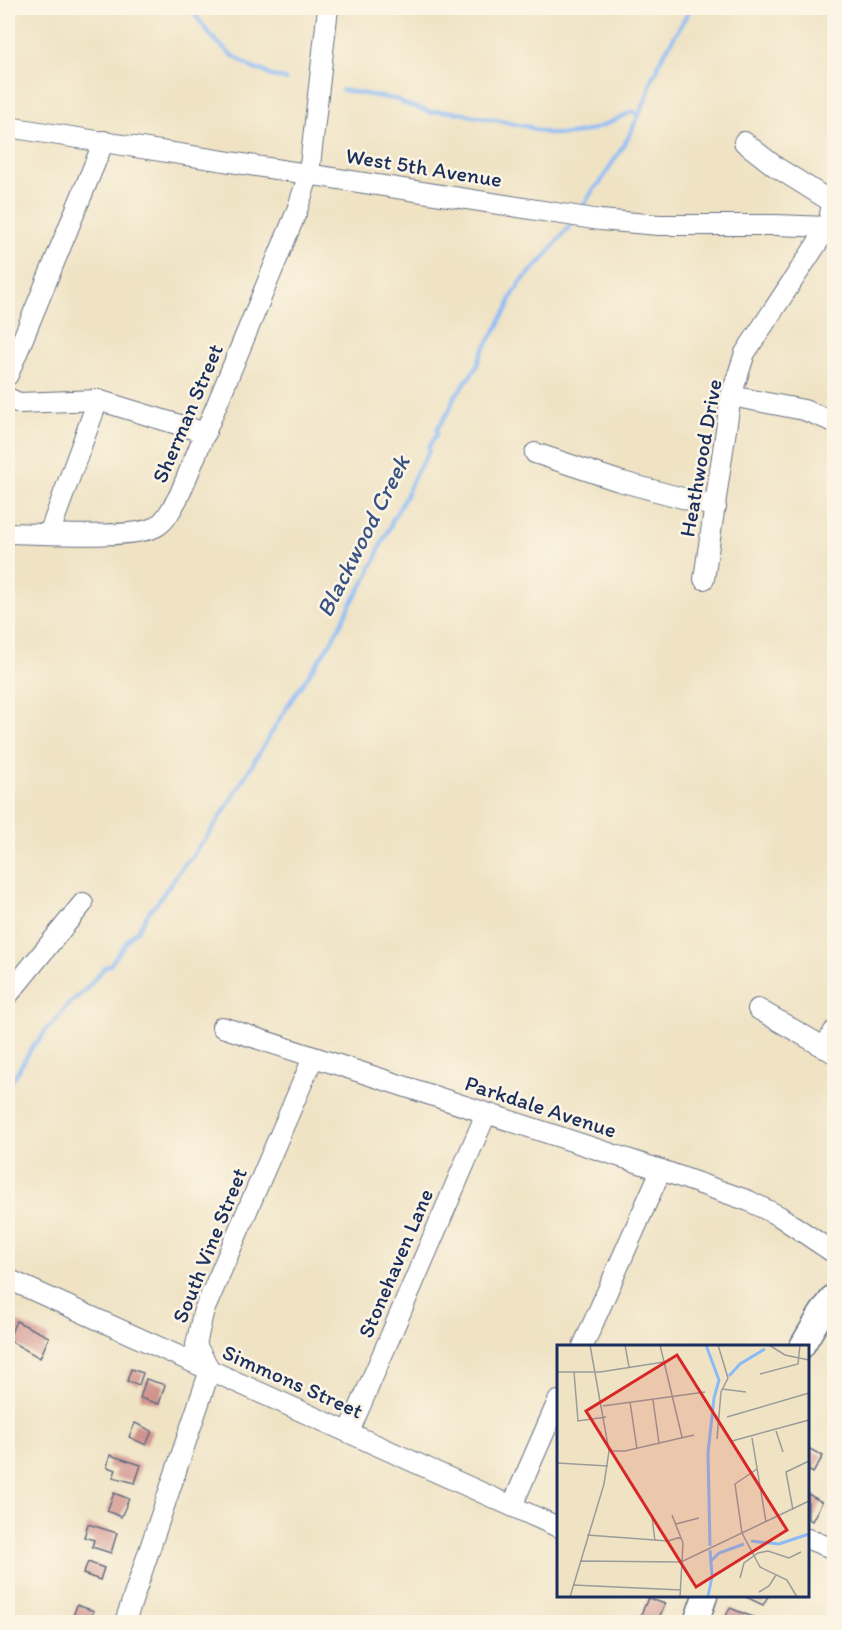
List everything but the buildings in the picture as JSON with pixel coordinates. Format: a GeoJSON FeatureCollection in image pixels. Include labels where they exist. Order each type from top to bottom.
{"type":"FeatureCollection","features":[{"type":"Feature","properties":{"kind":"main road"},"geometry":{"type":"LineString","coordinates":[[803,1345],[834,1296]]}},
{"type":"Feature","properties":{"kind":"main road"},"geometry":{"type":"LineString","coordinates":[[696,1623],[705,1597]]}},
{"type":"Feature","properties":{"kind":"street"},"geometry":{"type":"LineString","coordinates":[[309,174],[328,8]]}},
{"type":"Feature","properties":{"kind":"street","name":"West 5th Avenue"},"geometry":{"type":"LineString","coordinates":[[8,127],[600,220],[659,225],[832,225]]}},
{"type":"Feature","properties":{"kind":"street"},"geometry":{"type":"LineString","coordinates":[[8,375],[104,141]]}},
{"type":"Feature","properties":{"kind":"street"},"geometry":{"type":"LineString","coordinates":[[744,142],[776,167],[832,202],[832,225]]}},
{"type":"Feature","properties":{"kind":"street","name":"Sherman Street"},"geometry":{"type":"LineString","coordinates":[[8,533],[133,533],[157,526],[168,515],[179,496],[206,433],[296,213],[309,174]]}},
{"type":"Feature","properties":{"kind":"street","name":"Heathwood Drive"},"geometry":{"type":"LineString","coordinates":[[704,579],[732,396],[745,353],[832,225]]}},
{"type":"Feature","properties":{"kind":"street"},"geometry":{"type":"LineString","coordinates":[[732,396],[804,410],[834,422]]}},
{"type":"Feature","properties":{"kind":"street"},"geometry":{"type":"LineString","coordinates":[[8,398],[19,403],[98,400],[206,433]]}},
{"type":"Feature","properties":{"kind":"street"},"geometry":{"type":"LineString","coordinates":[[49,534],[98,400]]}},
{"type":"Feature","properties":{"kind":"street"},"geometry":{"type":"LineString","coordinates":[[535,453],[618,481],[716,507]]}},
{"type":"Feature","properties":{"kind":"street"},"geometry":{"type":"LineString","coordinates":[[8,994],[83,903]]}},
{"type":"Feature","properties":{"kind":"street"},"geometry":{"type":"LineString","coordinates":[[758,1009],[831,1044]]}},
{"type":"Feature","properties":{"kind":"street","name":"Parkdale Avenue"},"geometry":{"type":"LineString","coordinates":[[222,1027],[661,1170],[749,1201],[778,1216],[834,1254]]}},
{"type":"Feature","properties":{"kind":"street","name":"South Vine Street"},"geometry":{"type":"LineString","coordinates":[[210,1370],[196,1345],[203,1313],[313,1058]]}},
{"type":"Feature","properties":{"kind":"street","name":"Stonehaven Lane"},"geometry":{"type":"LineString","coordinates":[[349,1432],[486,1114]]}},
{"type":"Feature","properties":{"kind":"street"},"geometry":{"type":"LineString","coordinates":[[584,1345],[661,1170]]}},
{"type":"Feature","properties":{"kind":"street","name":"Simmons Street"},"geometry":{"type":"LineString","coordinates":[[8,1279],[557,1527]]}},
{"type":"Feature","properties":{"kind":"street"},"geometry":{"type":"LineString","coordinates":[[125,1623],[210,1370]]}},
{"type":"Feature","properties":{"kind":"street"},"geometry":{"type":"LineString","coordinates":[[512,1506],[557,1403]]}},
{"type":"Feature","properties":{"kind":"street"},"geometry":{"type":"LineString","coordinates":[[809,1540],[834,1549]]}},
{"type":"Feature","properties":{"kind":"waterway"},"geometry":{"type":"LineString","coordinates":[[190,8],[211,36],[229,53],[254,69],[286,80]]}},
{"type":"Feature","properties":{"kind":"waterway","name":"Blackwood Creek"},"geometry":{"type":"LineString","coordinates":[[580,211],[628,138],[647,97],[658,64],[691,8]]}},
{"type":"Feature","properties":{"kind":"waterway"},"geometry":{"type":"LineString","coordinates":[[342,90],[399,100],[433,113],[436,111],[465,113],[559,134],[592,130],[633,111],[639,116]]}},
{"type":"Feature","properties":{"kind":"waterway","name":"Blackwood Creek"},"geometry":{"type":"LineString","coordinates":[[8,1087],[35,1043],[40,1040],[47,1028],[67,1006],[105,967],[110,965],[223,813],[290,702],[331,642],[369,574],[392,520],[429,452],[437,429],[450,409],[453,399],[476,368],[511,298],[521,282],[573,222]]}}]}
